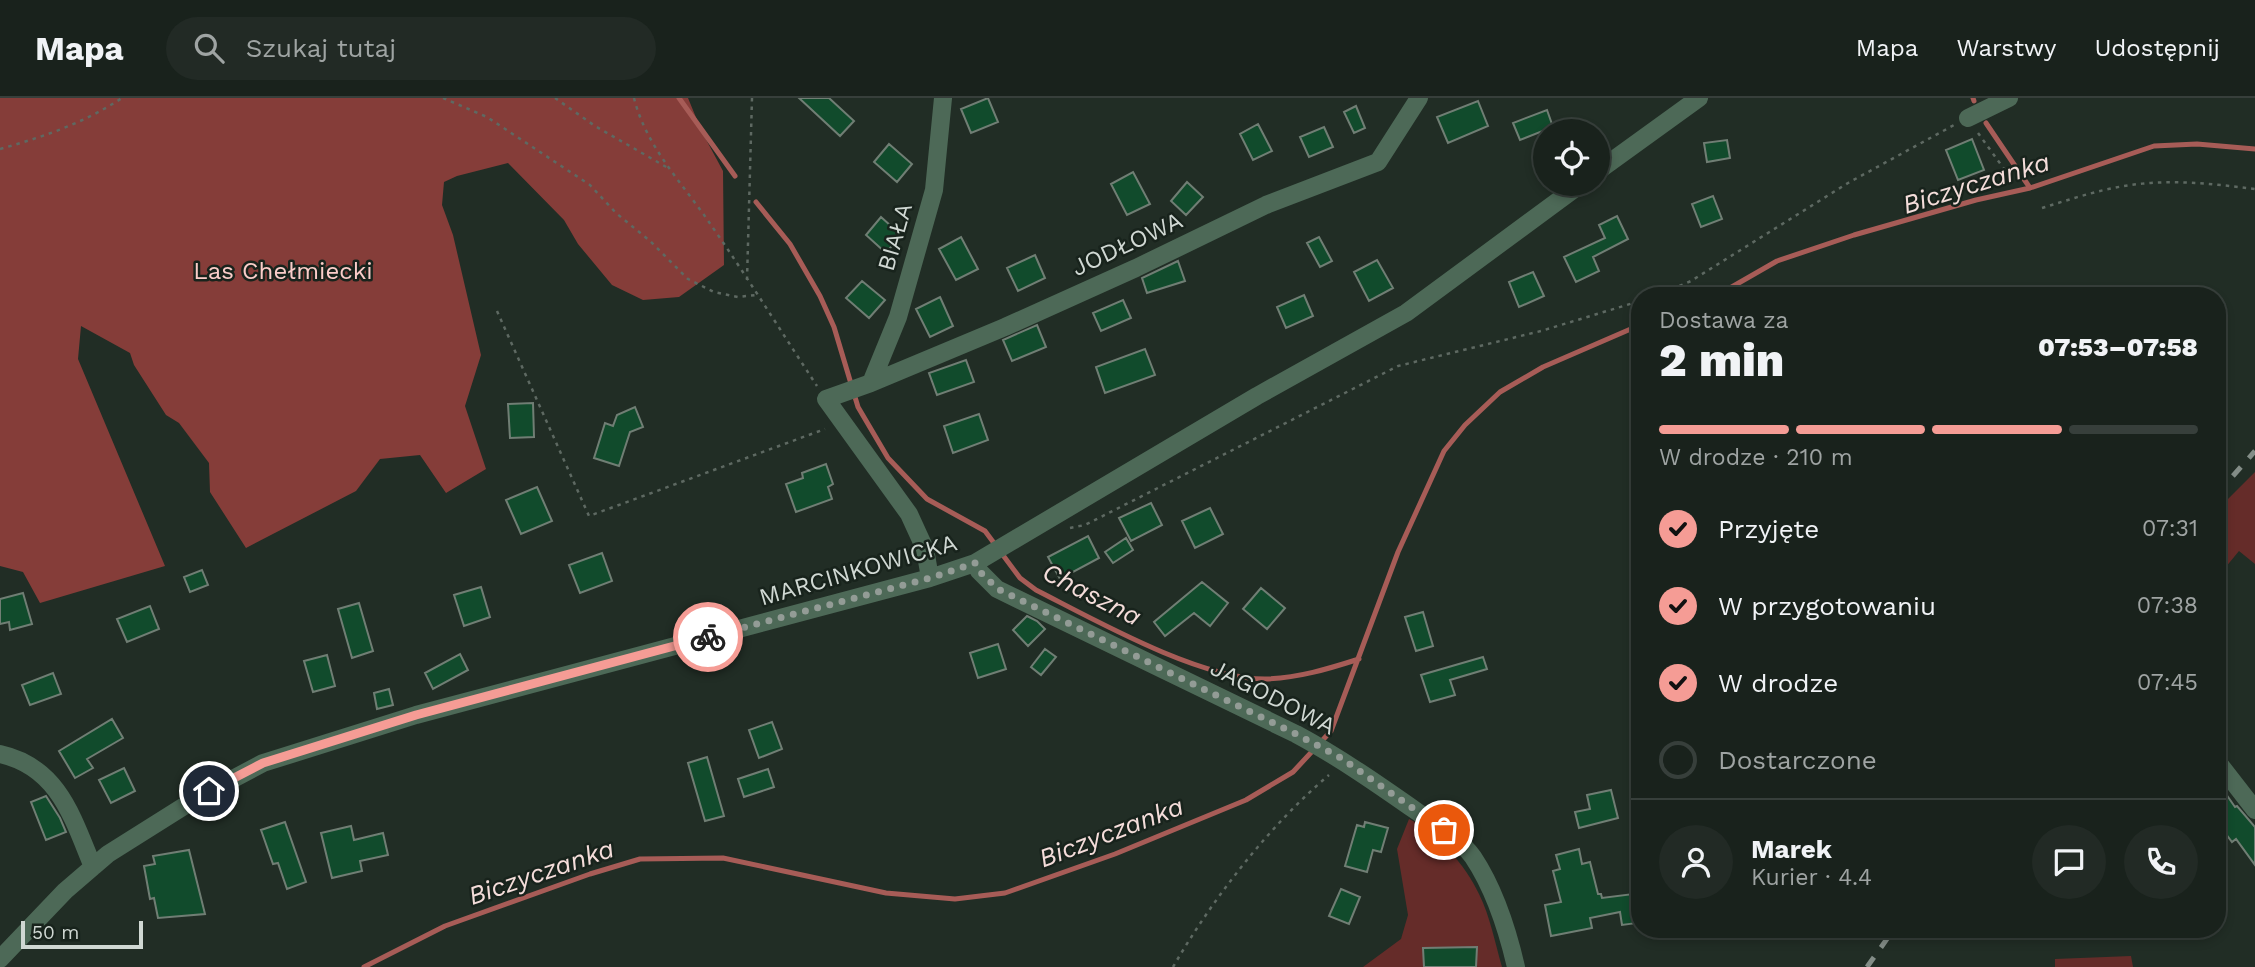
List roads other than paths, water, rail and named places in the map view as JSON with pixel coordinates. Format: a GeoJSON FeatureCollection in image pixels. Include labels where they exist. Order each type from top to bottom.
{"type":"FeatureCollection","features":[{"type":"Feature","properties":{"kind":"street","name":"BIAŁA"},"geometry":{"type":"LineString","coordinates":[[857,388],[898,317],[933,190],[943,98]]}},
{"type":"Feature","properties":{"kind":"street","name":"JODŁOWA"},"geometry":{"type":"LineString","coordinates":[[930,578],[925,549],[909,514],[825,398],[857,388],[1124,274],[1266,205],[1378,162],[1419,98]]}},
{"type":"Feature","properties":{"kind":"street"},"geometry":{"type":"LineString","coordinates":[[1610,162],[1699,98]]}},
{"type":"Feature","properties":{"kind":"street"},"geometry":{"type":"LineString","coordinates":[[1968,118],[2009,98]]}},
{"type":"Feature","properties":{"kind":"street","name":"MARCINKOWICKA"},"geometry":{"type":"LineString","coordinates":[[0,959],[65,891],[108,854],[197,798],[263,763],[416,715],[930,578],[982,559],[1257,396],[1406,313],[1565,196]]}},
{"type":"Feature","properties":{"kind":"street","name":"JAGODOWA"},"geometry":{"type":"LineString","coordinates":[[982,559],[979,571],[998,589],[1296,734],[1343,760],[1444,830],[1471,855],[1494,895],[1516,967]]}},
{"type":"Feature","properties":{"kind":"street"},"geometry":{"type":"LineString","coordinates":[[0,754],[26,765],[55,787],[64,799],[93,867]]}},
{"type":"Feature","properties":{"kind":"street"},"geometry":{"type":"LineString","coordinates":[[2226,773],[2255,810]]}},
{"type":"Feature","properties":{"kind":"waterway","name":"Chaszna"},"geometry":{"type":"LineString","coordinates":[[679,98],[735,176]]}},
{"type":"Feature","properties":{"kind":"waterway"},"geometry":{"type":"LineString","coordinates":[[1986,123],[2030,188]]}},
{"type":"Feature","properties":{"kind":"waterway","name":"Biczyczanka"},"geometry":{"type":"LineString","coordinates":[[1732,287],[1777,261],[1854,235],[1976,200],[2030,188],[2154,146],[2197,144],[2255,149]]}},
{"type":"Feature","properties":{"kind":"waterway","name":"Chaszna"},"geometry":{"type":"LineString","coordinates":[[756,202],[790,244],[820,296],[834,327],[858,407],[888,458],[927,499],[985,531],[1020,578],[1036,590],[1148,646],[1179,659],[1239,676],[1265,679],[1289,677],[1359,659]]}},
{"type":"Feature","properties":{"kind":"waterway","name":"Biczyczanka"},"geometry":{"type":"LineString","coordinates":[[364,967],[445,926],[640,859],[723,858],[886,893],[955,899],[1005,893],[1115,854],[1246,800],[1293,772],[1331,731],[1398,552],[1444,451],[1465,425],[1500,392],[1543,367],[1631,329]]}},
{"type":"Feature","properties":{"kind":"railway"},"geometry":{"type":"LineString","coordinates":[[2226,484],[2255,451]]}},
{"type":"Feature","properties":{"kind":"railway"},"geometry":{"type":"LineString","coordinates":[[1867,967],[1888,938]]}},
{"type":"Feature","properties":{"kind":"park label","name":"Las Chełmiecki"},"geometry":{"type":"Point","coordinates":[283,271]}}]}
